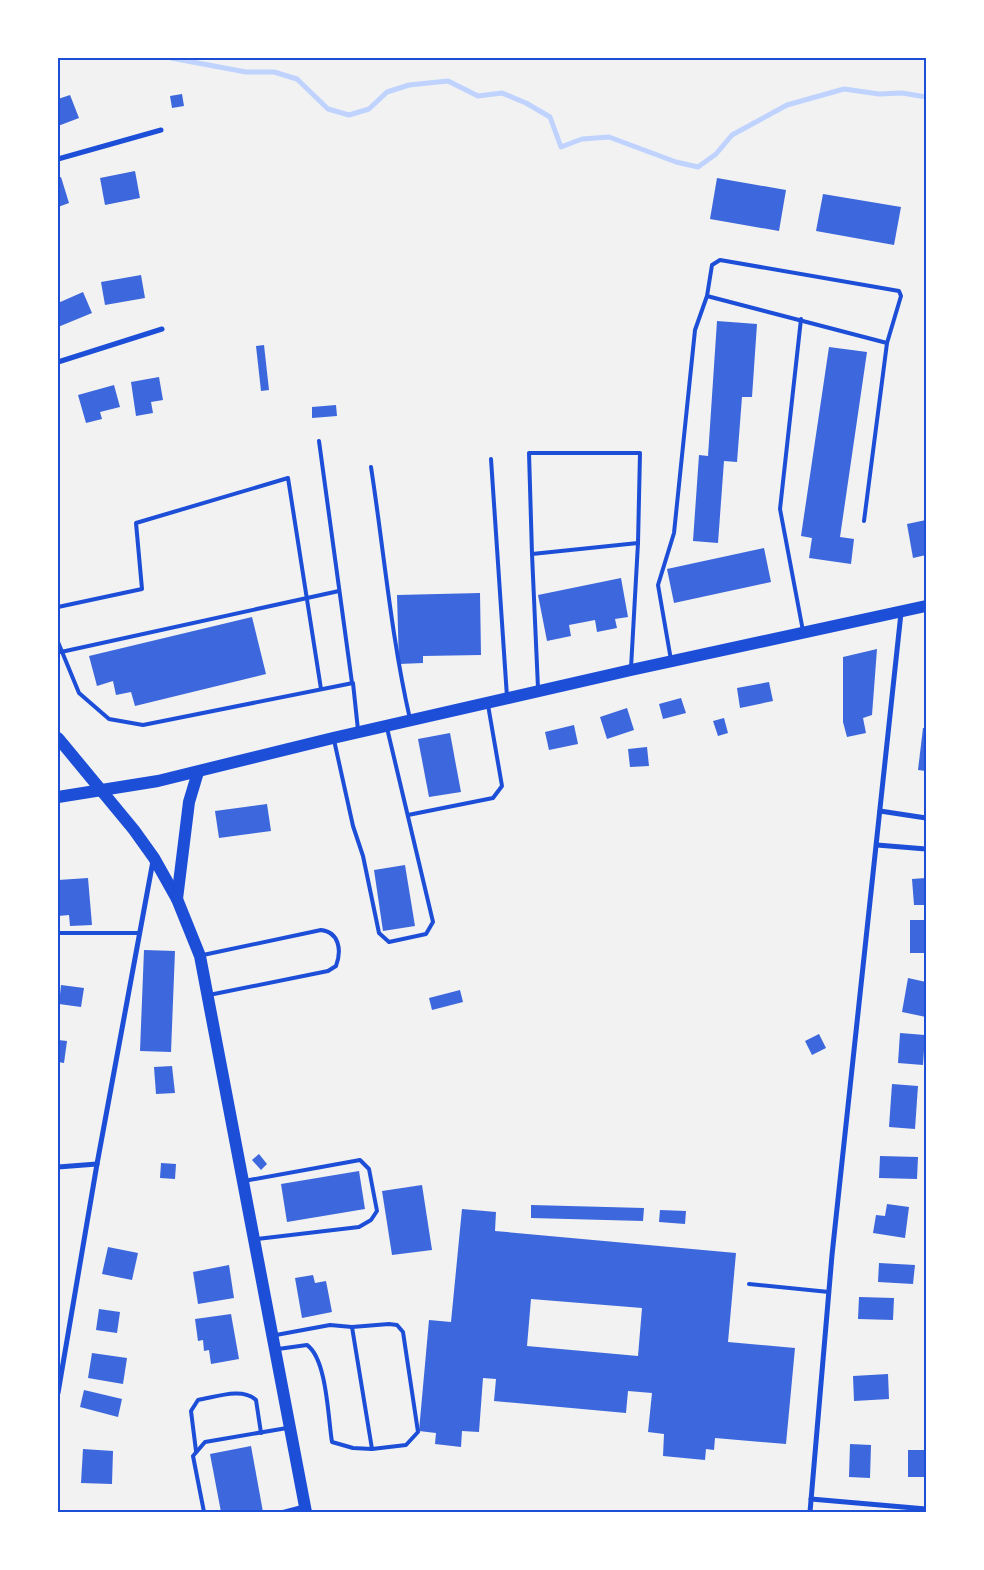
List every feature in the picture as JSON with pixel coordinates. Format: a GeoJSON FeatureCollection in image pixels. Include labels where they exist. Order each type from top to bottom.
{"type":"FeatureCollection","features":[{"type":"Feature","properties":{"kind":"main road"},"geometry":{"type":"LineString","coordinates":[[58,797],[158,781],[410,720],[926,606]]}},
{"type":"Feature","properties":{"kind":"main road"},"geometry":{"type":"LineString","coordinates":[[58,738],[99,790],[134,830],[154,858],[177,899],[200,956],[305,1509]]}},
{"type":"Feature","properties":{"kind":"main road"},"geometry":{"type":"LineString","coordinates":[[177,899],[189,802],[198,772]]}},
{"type":"Feature","properties":{"kind":"street"},"geometry":{"type":"LineString","coordinates":[[58,159],[161,130]]}},
{"type":"Feature","properties":{"kind":"street"},"geometry":{"type":"LineString","coordinates":[[58,362],[162,329]]}},
{"type":"Feature","properties":{"kind":"street"},"geometry":{"type":"LineString","coordinates":[[810,1512],[829,1292],[901,612]]}},
{"type":"Feature","properties":{"kind":"street"},"geometry":{"type":"LineString","coordinates":[[880,811],[926,818]]}},
{"type":"Feature","properties":{"kind":"street"},"geometry":{"type":"LineString","coordinates":[[877,845],[926,849]]}},
{"type":"Feature","properties":{"kind":"street"},"geometry":{"type":"LineString","coordinates":[[58,1393],[97,1164],[154,858]]}},
{"type":"Feature","properties":{"kind":"street"},"geometry":{"type":"LineString","coordinates":[[58,1167],[97,1164]]}},
{"type":"Feature","properties":{"kind":"street"},"geometry":{"type":"LineString","coordinates":[[811,1499],[926,1509]]}},
{"type":"Feature","properties":{"kind":"lane"},"geometry":{"type":"LineString","coordinates":[[672,662],[658,585],[674,533],[695,330],[707,296],[712,265],[720,260],[899,291],[901,296],[887,343],[864,521]]}},
{"type":"Feature","properties":{"kind":"lane"},"geometry":{"type":"LineString","coordinates":[[707,296],[887,343]]}},
{"type":"Feature","properties":{"kind":"lane"},"geometry":{"type":"LineString","coordinates":[[801,319],[780,509],[804,634]]}},
{"type":"Feature","properties":{"kind":"lane"},"geometry":{"type":"LineString","coordinates":[[319,441],[358,732]]}},
{"type":"Feature","properties":{"kind":"lane"},"geometry":{"type":"LineString","coordinates":[[538,692],[529,453],[640,453],[638,543],[631,670]]}},
{"type":"Feature","properties":{"kind":"lane"},"geometry":{"type":"LineString","coordinates":[[491,459],[507,699]]}},
{"type":"Feature","properties":{"kind":"lane"},"geometry":{"type":"LineString","coordinates":[[371,467],[386,563],[396,661],[410,720]]}},
{"type":"Feature","properties":{"kind":"lane"},"geometry":{"type":"LineString","coordinates":[[58,607],[142,589],[136,523],[288,478],[321,689]]}},
{"type":"Feature","properties":{"kind":"lane"},"geometry":{"type":"LineString","coordinates":[[532,554],[638,543]]}},
{"type":"Feature","properties":{"kind":"lane"},"geometry":{"type":"LineString","coordinates":[[61,652],[339,591]]}},
{"type":"Feature","properties":{"kind":"lane"},"geometry":{"type":"LineString","coordinates":[[58,642],[79,693],[109,719],[143,725],[352,683]]}},
{"type":"Feature","properties":{"kind":"lane"},"geometry":{"type":"LineString","coordinates":[[408,815],[493,798],[502,786],[488,703]]}},
{"type":"Feature","properties":{"kind":"lane"},"geometry":{"type":"LineString","coordinates":[[333,738],[353,826],[363,856],[379,932],[389,942],[426,934],[433,922],[387,726]]}},
{"type":"Feature","properties":{"kind":"lane"},"geometry":{"type":"LineString","coordinates":[[200,956],[320,930],[330,931],[335,936],[339,947],[336,966],[328,971],[207,996]]}},
{"type":"Feature","properties":{"kind":"lane"},"geometry":{"type":"LineString","coordinates":[[58,933],[140,933]]}},
{"type":"Feature","properties":{"kind":"lane"},"geometry":{"type":"LineString","coordinates":[[242,1181],[360,1160],[369,1169],[377,1211],[371,1220],[359,1227],[253,1240]]}},
{"type":"Feature","properties":{"kind":"lane"},"geometry":{"type":"LineString","coordinates":[[749,1284],[829,1292]]}},
{"type":"Feature","properties":{"kind":"lane"},"geometry":{"type":"LineString","coordinates":[[271,1336],[330,1326],[352,1327],[397,1324],[403,1332],[418,1432],[406,1445],[372,1449],[353,1448],[332,1442],[320,1365],[314,1350],[307,1345],[274,1349]]}},
{"type":"Feature","properties":{"kind":"lane"},"geometry":{"type":"LineString","coordinates":[[352,1327],[372,1449]]}},
{"type":"Feature","properties":{"kind":"lane"},"geometry":{"type":"LineString","coordinates":[[196,1451],[191,1411],[198,1400],[235,1394],[252,1396],[256,1400],[261,1433]]}},
{"type":"Feature","properties":{"kind":"lane"},"geometry":{"type":"LineString","coordinates":[[204,1512],[193,1456],[205,1442],[289,1428]]}},
{"type":"Feature","properties":{"kind":"lane"},"geometry":{"type":"LineString","coordinates":[[283,1512],[305,1509]]}},
{"type":"Feature","properties":{"kind":"building"},"geometry":{"type":"Polygon","coordinates":[[[182,94],[184,106],[172,108],[170,96],[182,94]]]}},
{"type":"Feature","properties":{"kind":"building"},"geometry":{"type":"Polygon","coordinates":[[[70,95],[79,118],[58,126],[58,99],[70,95]]]}},
{"type":"Feature","properties":{"kind":"building"},"geometry":{"type":"Polygon","coordinates":[[[135,171],[140,198],[105,205],[100,178],[135,171]]]}},
{"type":"Feature","properties":{"kind":"building"},"geometry":{"type":"Polygon","coordinates":[[[61,177],[69,203],[58,207],[58,178],[61,177]]]}},
{"type":"Feature","properties":{"kind":"building"},"geometry":{"type":"Polygon","coordinates":[[[717,178],[786,190],[779,231],[710,219],[717,178]]]}},
{"type":"Feature","properties":{"kind":"building"},"geometry":{"type":"Polygon","coordinates":[[[823,194],[901,207],[894,245],[816,231],[823,194]]]}},
{"type":"Feature","properties":{"kind":"building"},"geometry":{"type":"Polygon","coordinates":[[[141,275],[145,298],[105,305],[101,282],[141,275]]]}},
{"type":"Feature","properties":{"kind":"building"},"geometry":{"type":"Polygon","coordinates":[[[83,292],[92,313],[58,327],[58,303],[83,292]]]}},
{"type":"Feature","properties":{"kind":"building"},"geometry":{"type":"Polygon","coordinates":[[[717,321],[757,324],[752,397],[742,397],[737,462],[724,461],[718,543],[693,541],[699,455],[708,456],[717,321]]]}},
{"type":"Feature","properties":{"kind":"building"},"geometry":{"type":"Polygon","coordinates":[[[264,345],[269,390],[261,391],[256,346],[264,345]]]}},
{"type":"Feature","properties":{"kind":"building"},"geometry":{"type":"Polygon","coordinates":[[[829,347],[867,352],[840,537],[854,539],[851,564],[809,558],[812,538],[801,536],[829,347]]]}},
{"type":"Feature","properties":{"kind":"building"},"geometry":{"type":"Polygon","coordinates":[[[159,377],[163,400],[151,402],[153,413],[136,416],[131,382],[159,377]]]}},
{"type":"Feature","properties":{"kind":"building"},"geometry":{"type":"Polygon","coordinates":[[[114,385],[120,407],[100,412],[102,419],[86,423],[78,395],[114,385]]]}},
{"type":"Feature","properties":{"kind":"building"},"geometry":{"type":"Polygon","coordinates":[[[336,405],[337,416],[312,418],[312,407],[336,405]]]}},
{"type":"Feature","properties":{"kind":"building"},"geometry":{"type":"Polygon","coordinates":[[[926,520],[926,555],[913,558],[907,524],[926,520]]]}},
{"type":"Feature","properties":{"kind":"building"},"geometry":{"type":"Polygon","coordinates":[[[764,548],[771,582],[674,603],[667,569],[764,548]]]}},
{"type":"Feature","properties":{"kind":"building"},"geometry":{"type":"Polygon","coordinates":[[[621,578],[628,617],[615,619],[617,628],[597,632],[595,620],[569,625],[571,636],[547,641],[538,595],[621,578]]]}},
{"type":"Feature","properties":{"kind":"building"},"geometry":{"type":"Polygon","coordinates":[[[480,593],[481,655],[423,656],[423,663],[399,664],[397,595],[480,593]]]}},
{"type":"Feature","properties":{"kind":"building"},"geometry":{"type":"Polygon","coordinates":[[[252,617],[266,674],[135,706],[131,692],[116,695],[113,681],[97,686],[89,656],[252,617]]]}},
{"type":"Feature","properties":{"kind":"building"},"geometry":{"type":"Polygon","coordinates":[[[877,649],[872,715],[863,718],[866,733],[847,737],[843,722],[843,657],[877,649]]]}},
{"type":"Feature","properties":{"kind":"building"},"geometry":{"type":"Polygon","coordinates":[[[769,682],[773,701],[740,708],[737,688],[769,682]]]}},
{"type":"Feature","properties":{"kind":"building"},"geometry":{"type":"Polygon","coordinates":[[[681,698],[686,713],[663,719],[659,704],[681,698]]]}},
{"type":"Feature","properties":{"kind":"building"},"geometry":{"type":"Polygon","coordinates":[[[627,708],[634,730],[607,739],[600,717],[627,708]]]}},
{"type":"Feature","properties":{"kind":"building"},"geometry":{"type":"Polygon","coordinates":[[[724,718],[728,733],[718,736],[713,721],[724,718]]]}},
{"type":"Feature","properties":{"kind":"building"},"geometry":{"type":"Polygon","coordinates":[[[574,725],[578,744],[549,750],[545,732],[574,725]]]}},
{"type":"Feature","properties":{"kind":"building"},"geometry":{"type":"Polygon","coordinates":[[[923,728],[926,728],[926,771],[918,770],[923,728]]]}},
{"type":"Feature","properties":{"kind":"building"},"geometry":{"type":"Polygon","coordinates":[[[450,733],[461,792],[429,797],[418,739],[450,733]]]}},
{"type":"Feature","properties":{"kind":"building"},"geometry":{"type":"Polygon","coordinates":[[[647,747],[649,766],[630,767],[628,749],[647,747]]]}},
{"type":"Feature","properties":{"kind":"building"},"geometry":{"type":"Polygon","coordinates":[[[267,804],[271,831],[219,838],[215,811],[267,804]]]}},
{"type":"Feature","properties":{"kind":"building"},"geometry":{"type":"Polygon","coordinates":[[[405,865],[415,926],[383,931],[374,870],[405,865]]]}},
{"type":"Feature","properties":{"kind":"building"},"geometry":{"type":"Polygon","coordinates":[[[88,878],[92,925],[70,926],[69,915],[58,916],[58,880],[88,878]]]}},
{"type":"Feature","properties":{"kind":"building"},"geometry":{"type":"Polygon","coordinates":[[[926,878],[926,905],[914,905],[912,879],[926,878]]]}},
{"type":"Feature","properties":{"kind":"building"},"geometry":{"type":"Polygon","coordinates":[[[910,920],[926,920],[926,953],[910,953],[910,920]]]}},
{"type":"Feature","properties":{"kind":"building"},"geometry":{"type":"Polygon","coordinates":[[[144,950],[175,951],[171,1052],[140,1051],[144,950]]]}},
{"type":"Feature","properties":{"kind":"building"},"geometry":{"type":"Polygon","coordinates":[[[908,978],[926,982],[926,1017],[902,1012],[908,978]]]}},
{"type":"Feature","properties":{"kind":"building"},"geometry":{"type":"Polygon","coordinates":[[[61,985],[84,988],[81,1007],[59,1004],[61,985]]]}},
{"type":"Feature","properties":{"kind":"building"},"geometry":{"type":"Polygon","coordinates":[[[460,990],[463,1002],[432,1010],[429,998],[460,990]]]}},
{"type":"Feature","properties":{"kind":"building"},"geometry":{"type":"Polygon","coordinates":[[[900,1033],[925,1035],[923,1065],[898,1063],[900,1033]]]}},
{"type":"Feature","properties":{"kind":"building"},"geometry":{"type":"Polygon","coordinates":[[[819,1034],[826,1048],[812,1055],[805,1041],[819,1034]]]}},
{"type":"Feature","properties":{"kind":"building"},"geometry":{"type":"Polygon","coordinates":[[[58,1040],[67,1041],[64,1063],[58,1062],[58,1040]]]}},
{"type":"Feature","properties":{"kind":"building"},"geometry":{"type":"Polygon","coordinates":[[[172,1066],[175,1093],[156,1094],[154,1067],[172,1066]]]}},
{"type":"Feature","properties":{"kind":"building"},"geometry":{"type":"Polygon","coordinates":[[[892,1084],[918,1086],[915,1129],[889,1127],[892,1084]]]}},
{"type":"Feature","properties":{"kind":"building"},"geometry":{"type":"Polygon","coordinates":[[[259,1154],[267,1164],[261,1170],[252,1160],[259,1154]]]}},
{"type":"Feature","properties":{"kind":"building"},"geometry":{"type":"Polygon","coordinates":[[[880,1156],[918,1157],[917,1179],[879,1178],[880,1156]]]}},
{"type":"Feature","properties":{"kind":"building"},"geometry":{"type":"Polygon","coordinates":[[[161,1163],[176,1164],[175,1179],[160,1178],[161,1163]]]}},
{"type":"Feature","properties":{"kind":"building"},"geometry":{"type":"Polygon","coordinates":[[[359,1171],[365,1209],[287,1222],[281,1184],[359,1171]]]}},
{"type":"Feature","properties":{"kind":"building"},"geometry":{"type":"Polygon","coordinates":[[[422,1185],[432,1250],[392,1255],[382,1191],[422,1185]]]}},
{"type":"Feature","properties":{"kind":"building"},"geometry":{"type":"Polygon","coordinates":[[[887,1204],[909,1207],[905,1238],[873,1233],[876,1215],[885,1216],[887,1204]]]}},
{"type":"Feature","properties":{"kind":"building"},"geometry":{"type":"Polygon","coordinates":[[[531,1205],[644,1208],[643,1221],[531,1218],[531,1205]]]}},
{"type":"Feature","properties":{"kind":"building"},"geometry":{"type":"Polygon","coordinates":[[[462,1209],[496,1212],[495,1231],[736,1253],[728,1342],[795,1348],[786,1444],[715,1438],[714,1450],[706,1449],[705,1460],[663,1456],[664,1434],[648,1432],[652,1393],[628,1391],[626,1413],[494,1401],[496,1379],[483,1378],[479,1432],[462,1431],[461,1447],[435,1444],[436,1433],[419,1431],[429,1320],[451,1322],[462,1209]],[[531,1299],[527,1346],[638,1356],[642,1308],[531,1299]]]}},
{"type":"Feature","properties":{"kind":"building"},"geometry":{"type":"Polygon","coordinates":[[[660,1210],[686,1211],[685,1224],[659,1222],[660,1210]]]}},
{"type":"Feature","properties":{"kind":"building"},"geometry":{"type":"Polygon","coordinates":[[[108,1247],[138,1253],[132,1280],[102,1274],[108,1247]]]}},
{"type":"Feature","properties":{"kind":"building"},"geometry":{"type":"Polygon","coordinates":[[[879,1263],[915,1265],[913,1284],[878,1282],[879,1263]]]}},
{"type":"Feature","properties":{"kind":"building"},"geometry":{"type":"Polygon","coordinates":[[[229,1265],[234,1298],[198,1304],[193,1272],[229,1265]]]}},
{"type":"Feature","properties":{"kind":"building"},"geometry":{"type":"Polygon","coordinates":[[[313,1275],[315,1283],[326,1281],[332,1312],[302,1318],[295,1278],[313,1275]]]}},
{"type":"Feature","properties":{"kind":"building"},"geometry":{"type":"Polygon","coordinates":[[[859,1297],[894,1298],[893,1320],[858,1319],[859,1297]]]}},
{"type":"Feature","properties":{"kind":"building"},"geometry":{"type":"Polygon","coordinates":[[[99,1309],[120,1312],[117,1333],[96,1330],[99,1309]]]}},
{"type":"Feature","properties":{"kind":"building"},"geometry":{"type":"Polygon","coordinates":[[[231,1314],[239,1359],[211,1364],[209,1350],[204,1351],[203,1340],[198,1341],[195,1319],[231,1314]]]}},
{"type":"Feature","properties":{"kind":"building"},"geometry":{"type":"Polygon","coordinates":[[[92,1353],[127,1358],[123,1384],[88,1378],[92,1353]]]}},
{"type":"Feature","properties":{"kind":"building"},"geometry":{"type":"Polygon","coordinates":[[[888,1374],[889,1399],[854,1401],[853,1376],[888,1374]]]}},
{"type":"Feature","properties":{"kind":"building"},"geometry":{"type":"Polygon","coordinates":[[[84,1390],[122,1399],[118,1417],[80,1407],[84,1390]]]}},
{"type":"Feature","properties":{"kind":"building"},"geometry":{"type":"Polygon","coordinates":[[[850,1444],[871,1445],[870,1478],[849,1477],[850,1444]]]}},
{"type":"Feature","properties":{"kind":"building"},"geometry":{"type":"Polygon","coordinates":[[[251,1446],[263,1512],[221,1512],[210,1454],[251,1446]]]}},
{"type":"Feature","properties":{"kind":"building"},"geometry":{"type":"Polygon","coordinates":[[[83,1449],[113,1451],[112,1484],[81,1483],[83,1449]]]}},
{"type":"Feature","properties":{"kind":"building"},"geometry":{"type":"Polygon","coordinates":[[[908,1450],[926,1450],[926,1477],[908,1477],[908,1450]]]}},
{"type":"Feature","properties":{"kind":"waterway"},"geometry":{"type":"LineString","coordinates":[[171,58],[246,72],[274,72],[297,79],[328,109],[349,115],[369,109],[387,92],[409,85],[448,81],[478,96],[502,93],[526,103],[550,117],[561,147],[582,139],[609,137],[676,162],[698,167],[716,154],[732,135],[787,105],[844,89],[879,94],[902,93],[926,97]]}}]}
